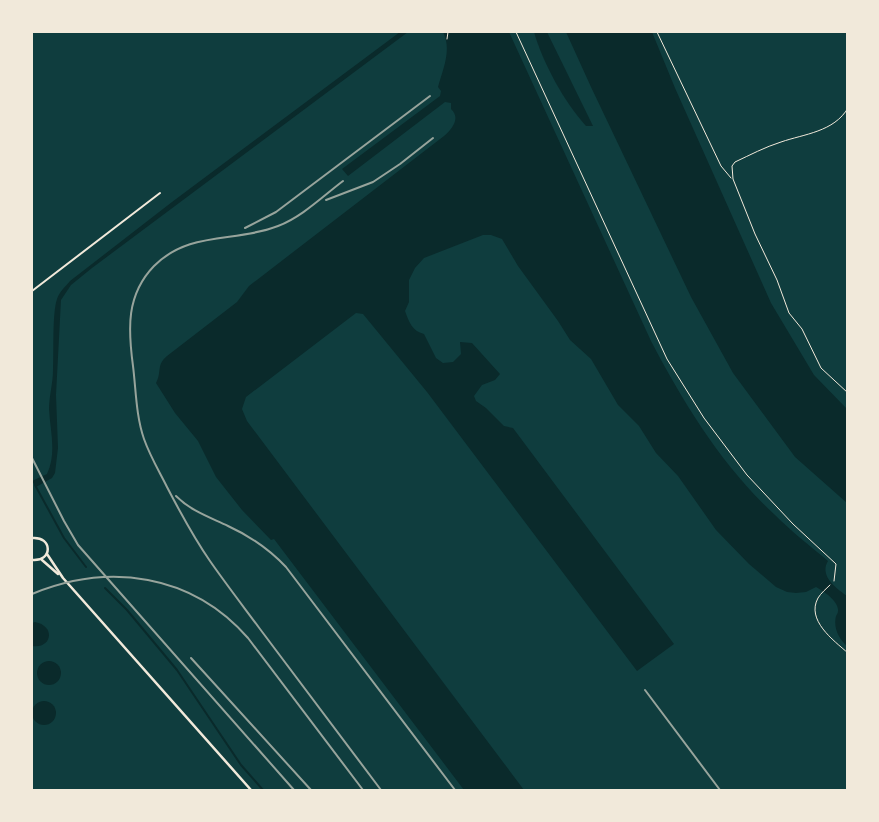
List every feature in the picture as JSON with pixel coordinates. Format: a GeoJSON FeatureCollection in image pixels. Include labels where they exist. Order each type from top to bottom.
{"type":"FeatureCollection","features":[{"type":"Feature","properties":{"kind":"main road"},"geometry":{"type":"LineString","coordinates":[[32,537],[40,538],[48,548],[47,554],[41,560]]}},
{"type":"Feature","properties":{"kind":"main road"},"geometry":{"type":"LineString","coordinates":[[47,554],[63,578],[251,790]]}},
{"type":"Feature","properties":{"kind":"main road"},"geometry":{"type":"LineString","coordinates":[[32,560],[41,560],[63,578]]}},
{"type":"Feature","properties":{"kind":"street"},"geometry":{"type":"LineString","coordinates":[[32,291],[160,193]]}},
{"type":"Feature","properties":{"kind":"lane"},"geometry":{"type":"LineString","coordinates":[[516,32],[667,359],[704,418],[747,475],[793,524],[836,564],[834,581]]}},
{"type":"Feature","properties":{"kind":"lane"},"geometry":{"type":"LineString","coordinates":[[657,32],[722,166],[733,179]]}},
{"type":"Feature","properties":{"kind":"lane"},"geometry":{"type":"LineString","coordinates":[[848,108],[830,125],[779,142],[732,166],[733,179],[789,313],[802,329],[821,368],[848,393]]}},
{"type":"Feature","properties":{"kind":"path"},"geometry":{"type":"LineString","coordinates":[[447,39],[448,32]]}},
{"type":"Feature","properties":{"kind":"path"},"geometry":{"type":"LineString","coordinates":[[834,581],[816,603],[815,613],[820,626],[848,653]]}},
{"type":"Feature","properties":{"kind":"water"},"geometry":{"type":"Polygon","coordinates":[[[400,32],[408,32],[71,285],[61,300],[56,395],[58,448],[55,473],[52,478],[36,487],[32,481],[47,474],[52,458],[49,409],[53,375],[54,314],[57,299],[63,289],[172,202],[400,32]]]}},
{"type":"Feature","properties":{"kind":"water"},"geometry":{"type":"Polygon","coordinates":[[[443,32],[509,32],[651,341],[677,388],[738,476],[781,521],[828,561],[827,577],[847,596],[847,646],[837,633],[835,620],[838,607],[830,597],[816,587],[796,593],[776,587],[716,530],[678,476],[656,453],[639,426],[618,405],[591,359],[570,340],[502,239],[483,235],[424,258],[409,280],[409,302],[405,311],[411,326],[424,334],[436,358],[443,363],[453,362],[461,354],[460,342],[472,343],[500,374],[495,380],[482,385],[474,396],[476,401],[504,426],[513,428],[674,644],[637,671],[427,392],[363,314],[356,313],[246,397],[242,409],[247,421],[524,790],[464,790],[274,539],[271,540],[242,510],[216,477],[198,441],[175,413],[156,383],[161,362],[167,356],[237,302],[249,286],[450,130],[455,116],[451,103],[445,102],[348,176],[342,169],[440,96],[438,87],[447,53],[443,32]]]}},
{"type":"Feature","properties":{"kind":"water"},"geometry":{"type":"Polygon","coordinates":[[[534,32],[547,32],[593,126],[586,126],[562,94],[534,32]]]}},
{"type":"Feature","properties":{"kind":"water"},"geometry":{"type":"Polygon","coordinates":[[[566,32],[652,32],[771,303],[814,375],[847,409],[847,503],[795,457],[733,373],[691,297],[566,32]]]}},
{"type":"Feature","properties":{"kind":"water"},"geometry":{"type":"Polygon","coordinates":[[[32,623],[42,624],[49,632],[47,641],[39,646],[32,646],[32,623]]]}},
{"type":"Feature","properties":{"kind":"water"},"geometry":{"type":"Polygon","coordinates":[[[49,661],[58,664],[61,673],[58,682],[49,685],[40,682],[37,673],[40,664],[49,661]]]}},
{"type":"Feature","properties":{"kind":"water"},"geometry":{"type":"Polygon","coordinates":[[[39,701],[49,701],[56,708],[56,718],[49,725],[39,725],[32,718],[32,708],[39,701]]]}},
{"type":"Feature","properties":{"kind":"waterway"},"geometry":{"type":"LineString","coordinates":[[35,485],[64,538],[86,567]]}},
{"type":"Feature","properties":{"kind":"waterway"},"geometry":{"type":"LineString","coordinates":[[105,588],[177,670],[241,765],[263,790]]}},
{"type":"Feature","properties":{"kind":"railway"},"geometry":{"type":"LineString","coordinates":[[245,228],[276,212],[430,96]]}},
{"type":"Feature","properties":{"kind":"railway"},"geometry":{"type":"LineString","coordinates":[[326,200],[373,182],[433,138]]}},
{"type":"Feature","properties":{"kind":"railway"},"geometry":{"type":"LineString","coordinates":[[343,181],[304,212],[278,226],[198,242],[168,255],[154,266],[138,289],[131,313],[130,339],[141,430],[182,515],[222,578],[381,790]]}},
{"type":"Feature","properties":{"kind":"railway"},"geometry":{"type":"LineString","coordinates":[[32,458],[78,545],[294,790]]}},
{"type":"Feature","properties":{"kind":"railway"},"geometry":{"type":"LineString","coordinates":[[176,496],[194,510],[252,539],[286,567],[455,790]]}},
{"type":"Feature","properties":{"kind":"railway"},"geometry":{"type":"LineString","coordinates":[[32,594],[90,578],[119,577],[148,580],[201,600],[226,616],[248,638],[363,790]]}},
{"type":"Feature","properties":{"kind":"railway"},"geometry":{"type":"LineString","coordinates":[[191,658],[311,790]]}},
{"type":"Feature","properties":{"kind":"railway"},"geometry":{"type":"LineString","coordinates":[[645,690],[720,790]]}}]}
